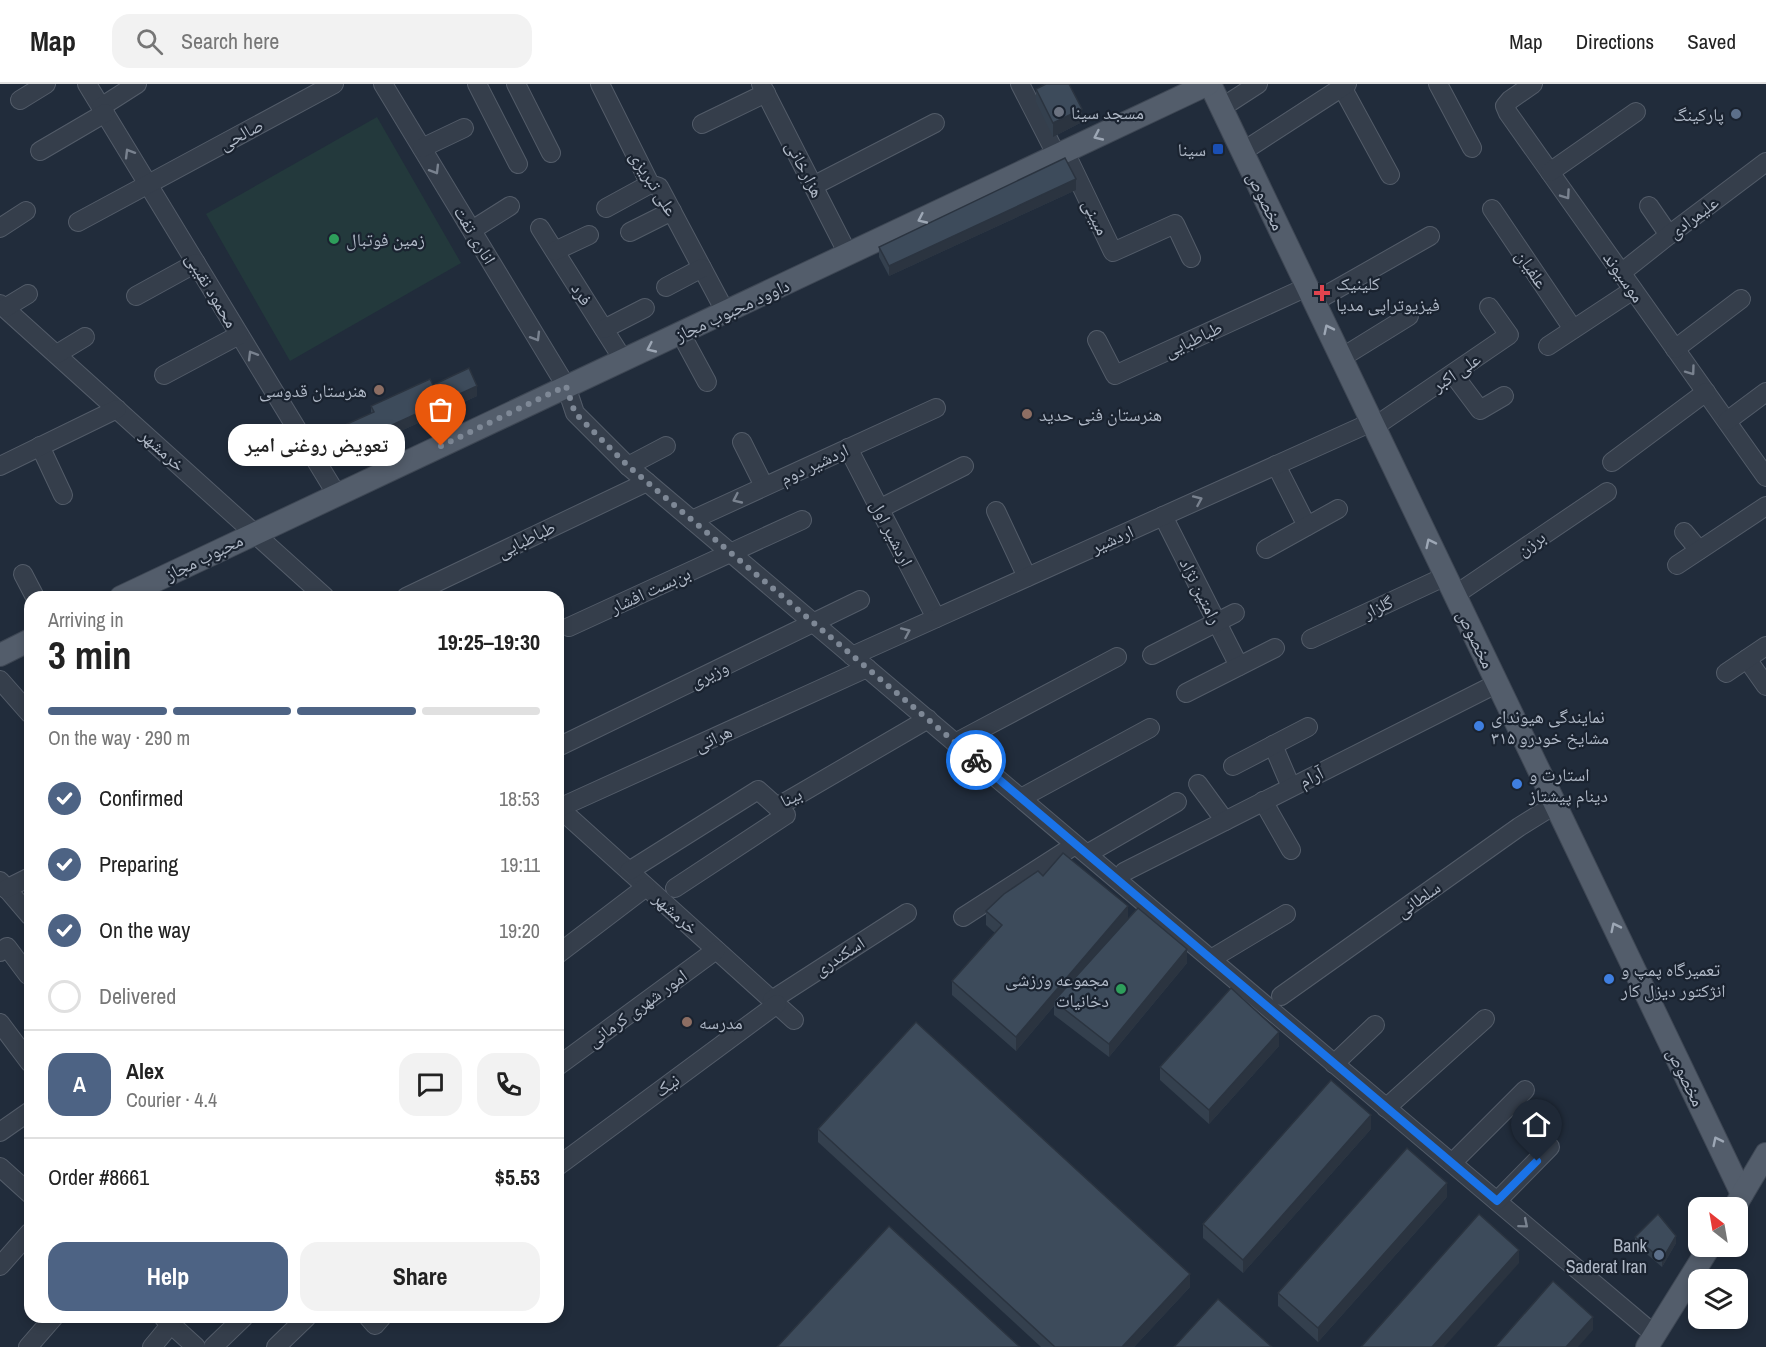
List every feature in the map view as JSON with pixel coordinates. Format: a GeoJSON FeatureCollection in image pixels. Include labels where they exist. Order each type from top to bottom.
{"type":"FeatureCollection","features":[{"type":"Feature","properties":{"kind":"main road","name":"مخصوص"},"geometry":{"type":"LineString","coordinates":[[1209,84],[1556,804],[1736,1197]]}},
{"type":"Feature","properties":{"kind":"main road","name":"داوود محبوب مجاز"},"geometry":{"type":"LineString","coordinates":[[254,533],[1209,84]]}},
{"type":"Feature","properties":{"kind":"main road","name":"محبوب مجاز"},"geometry":{"type":"LineString","coordinates":[[133,591],[254,533]]}},
{"type":"Feature","properties":{"kind":"main road"},"geometry":{"type":"LineString","coordinates":[[0,655],[24,643]]}},
{"type":"Feature","properties":{"kind":"main road"},"geometry":{"type":"LineString","coordinates":[[1740,1197],[1766,1154]]}},
{"type":"Feature","properties":{"kind":"main road"},"geometry":{"type":"LineString","coordinates":[[1651,1341],[1703,1257]]}},
{"type":"Feature","properties":{"kind":"street"},"geometry":{"type":"LineString","coordinates":[[20,100],[46,84]]}},
{"type":"Feature","properties":{"kind":"street","name":"محمود نقیبی"},"geometry":{"type":"LineString","coordinates":[[87,84],[337,495]]}},
{"type":"Feature","properties":{"kind":"street"},"geometry":{"type":"LineString","coordinates":[[40,151],[103,110],[137,84]]}},
{"type":"Feature","properties":{"kind":"street","name":"صالحی"},"geometry":{"type":"LineString","coordinates":[[78,222],[334,84]]}},
{"type":"Feature","properties":{"kind":"street","name":"اناری تفت"},"geometry":{"type":"LineString","coordinates":[[382,84],[566,386],[575,413],[628,466],[1497,1201],[1651,1341]]}},
{"type":"Feature","properties":{"kind":"street"},"geometry":{"type":"LineString","coordinates":[[477,84],[518,164]]}},
{"type":"Feature","properties":{"kind":"street"},"geometry":{"type":"LineString","coordinates":[[516,84],[551,153]]}},
{"type":"Feature","properties":{"kind":"street","name":"علی تبریزی"},"geometry":{"type":"LineString","coordinates":[[600,84],[650,184],[659,187],[726,313]]}},
{"type":"Feature","properties":{"kind":"street"},"geometry":{"type":"LineString","coordinates":[[1020,84],[1061,154]]}},
{"type":"Feature","properties":{"kind":"street"},"geometry":{"type":"LineString","coordinates":[[1221,108],[1258,84]]}},
{"type":"Feature","properties":{"kind":"street"},"geometry":{"type":"LineString","coordinates":[[1438,84],[1472,148]]}},
{"type":"Feature","properties":{"kind":"street","name":"موسیوند"},"geometry":{"type":"LineString","coordinates":[[1533,84],[1510,100],[1505,106],[1508,113],[1766,477]]}},
{"type":"Feature","properties":{"kind":"street"},"geometry":{"type":"LineString","coordinates":[[1242,152],[1345,85],[1390,175]]}},
{"type":"Feature","properties":{"kind":"street"},"geometry":{"type":"LineString","coordinates":[[702,124],[764,88]]}},
{"type":"Feature","properties":{"kind":"street","name":"هزارخانی"},"geometry":{"type":"LineString","coordinates":[[764,88],[848,254]]}},
{"type":"Feature","properties":{"kind":"street"},"geometry":{"type":"LineString","coordinates":[[1029,101],[1047,91]]}},
{"type":"Feature","properties":{"kind":"street"},"geometry":{"type":"LineString","coordinates":[[1550,172],[1636,112]]}},
{"type":"Feature","properties":{"kind":"street"},"geometry":{"type":"LineString","coordinates":[[813,186],[935,123]]}},
{"type":"Feature","properties":{"kind":"street"},"geometry":{"type":"LineString","coordinates":[[422,148],[464,128]]}},
{"type":"Feature","properties":{"kind":"street","name":"مبینی"},"geometry":{"type":"LineString","coordinates":[[1061,154],[1113,252],[1174,224],[1191,258]]}},
{"type":"Feature","properties":{"kind":"street","name":"علیمرادی"},"geometry":{"type":"LineString","coordinates":[[1621,273],[1766,162]]}},
{"type":"Feature","properties":{"kind":"street"},"geometry":{"type":"LineString","coordinates":[[606,208],[650,184]]}},
{"type":"Feature","properties":{"kind":"street"},"geometry":{"type":"LineString","coordinates":[[471,230],[510,206]]}},
{"type":"Feature","properties":{"kind":"street"},"geometry":{"type":"LineString","coordinates":[[1648,206],[1669,234]]}},
{"type":"Feature","properties":{"kind":"street","name":"علفیان"},"geometry":{"type":"LineString","coordinates":[[1492,209],[1573,329]]}},
{"type":"Feature","properties":{"kind":"street"},"geometry":{"type":"LineString","coordinates":[[0,228],[26,211]]}},
{"type":"Feature","properties":{"kind":"street"},"geometry":{"type":"LineString","coordinates":[[630,232],[672,211]]}},
{"type":"Feature","properties":{"kind":"street","name":"فرد"},"geometry":{"type":"LineString","coordinates":[[540,228],[624,361]]}},
{"type":"Feature","properties":{"kind":"street"},"geometry":{"type":"LineString","coordinates":[[555,251],[589,234]]}},
{"type":"Feature","properties":{"kind":"street"},"geometry":{"type":"LineString","coordinates":[[1311,295],[1430,236]]}},
{"type":"Feature","properties":{"kind":"street"},"geometry":{"type":"LineString","coordinates":[[136,296],[196,263]]}},
{"type":"Feature","properties":{"kind":"street"},"geometry":{"type":"LineString","coordinates":[[666,287],[702,268]]}},
{"type":"Feature","properties":{"kind":"street"},"geometry":{"type":"LineString","coordinates":[[1548,346],[1633,290]]}},
{"type":"Feature","properties":{"kind":"street"},"geometry":{"type":"LineString","coordinates":[[1,305],[27,294]]}},
{"type":"Feature","properties":{"kind":"street","name":"طباطبایی"},"geometry":{"type":"LineString","coordinates":[[1097,340],[1115,375],[1311,295]]}},
{"type":"Feature","properties":{"kind":"street"},"geometry":{"type":"LineString","coordinates":[[1675,349],[1741,299]]}},
{"type":"Feature","properties":{"kind":"street","name":"خرمشهر"},"geometry":{"type":"LineString","coordinates":[[1,305],[318,591]]}},
{"type":"Feature","properties":{"kind":"street","name":"علی اکبر"},"geometry":{"type":"LineString","coordinates":[[1373,425],[1509,335],[1490,307]]}},
{"type":"Feature","properties":{"kind":"street"},"geometry":{"type":"LineString","coordinates":[[604,329],[645,308]]}},
{"type":"Feature","properties":{"kind":"street"},"geometry":{"type":"LineString","coordinates":[[1341,358],[1408,316]]}},
{"type":"Feature","properties":{"kind":"street"},"geometry":{"type":"LineString","coordinates":[[681,334],[706,382]]}},
{"type":"Feature","properties":{"kind":"street"},"geometry":{"type":"LineString","coordinates":[[164,375],[239,335]]}},
{"type":"Feature","properties":{"kind":"street"},"geometry":{"type":"LineString","coordinates":[[57,354],[85,337]]}},
{"type":"Feature","properties":{"kind":"street"},"geometry":{"type":"LineString","coordinates":[[1453,374],[1480,410],[1504,396]]}},
{"type":"Feature","properties":{"kind":"street"},"geometry":{"type":"LineString","coordinates":[[1612,462],[1706,392]]}},
{"type":"Feature","properties":{"kind":"street"},"geometry":{"type":"LineString","coordinates":[[1727,421],[1766,392]]}},
{"type":"Feature","properties":{"kind":"street","name":"اردشیر دوم"},"geometry":{"type":"LineString","coordinates":[[692,520],[936,408]]}},
{"type":"Feature","properties":{"kind":"street"},"geometry":{"type":"LineString","coordinates":[[0,466],[117,409]]}},
{"type":"Feature","properties":{"kind":"street","name":"اردشیر"},"geometry":{"type":"LineString","coordinates":[[852,656],[1276,465],[1373,425]]}},
{"type":"Feature","properties":{"kind":"street"},"geometry":{"type":"LineString","coordinates":[[742,442],[764,486]]}},
{"type":"Feature","properties":{"kind":"street"},"geometry":{"type":"LineString","coordinates":[[40,446],[63,495]]}},
{"type":"Feature","properties":{"kind":"street"},"geometry":{"type":"LineString","coordinates":[[628,466],[666,446]]}},
{"type":"Feature","properties":{"kind":"street","name":"اردشیر اول"},"geometry":{"type":"LineString","coordinates":[[848,448],[936,618]]}},
{"type":"Feature","properties":{"kind":"street"},"geometry":{"type":"LineString","coordinates":[[1276,465],[1307,526]]}},
{"type":"Feature","properties":{"kind":"street"},"geometry":{"type":"LineString","coordinates":[[879,509],[964,466]]}},
{"type":"Feature","properties":{"kind":"street","name":"طباطبایی"},"geometry":{"type":"LineString","coordinates":[[419,591],[647,482]]}},
{"type":"Feature","properties":{"kind":"street","name":"برزن"},"geometry":{"type":"LineString","coordinates":[[1450,585],[1607,492]]}},
{"type":"Feature","properties":{"kind":"street"},"geometry":{"type":"LineString","coordinates":[[1677,565],[1766,506]]}},
{"type":"Feature","properties":{"kind":"street"},"geometry":{"type":"LineString","coordinates":[[1266,549],[1338,509]]}},
{"type":"Feature","properties":{"kind":"street"},"geometry":{"type":"LineString","coordinates":[[996,511],[1027,577]]}},
{"type":"Feature","properties":{"kind":"street","name":"رامتین نژاد"},"geometry":{"type":"LineString","coordinates":[[1163,516],[1239,666]]}},
{"type":"Feature","properties":{"kind":"street","name":"بن‌بست افشار"},"geometry":{"type":"LineString","coordinates":[[569,627],[802,520]]}},
{"type":"Feature","properties":{"kind":"street"},"geometry":{"type":"LineString","coordinates":[[1684,532],[1699,550]]}},
{"type":"Feature","properties":{"kind":"street"},"geometry":{"type":"LineString","coordinates":[[23,574],[32,591]]}},
{"type":"Feature","properties":{"kind":"street","name":"گلزار"},"geometry":{"type":"LineString","coordinates":[[1311,639],[1450,585]]}},
{"type":"Feature","properties":{"kind":"street","name":"وزیری"},"geometry":{"type":"LineString","coordinates":[[564,744],[860,600]]}},
{"type":"Feature","properties":{"kind":"street"},"geometry":{"type":"LineString","coordinates":[[1152,656],[1236,613]]}},
{"type":"Feature","properties":{"kind":"street"},"geometry":{"type":"LineString","coordinates":[[1726,673],[1766,646]]}},
{"type":"Feature","properties":{"kind":"street"},"geometry":{"type":"LineString","coordinates":[[1186,693],[1275,648]]}},
{"type":"Feature","properties":{"kind":"street"},"geometry":{"type":"LineString","coordinates":[[955,743],[1117,657]]}},
{"type":"Feature","properties":{"kind":"street"},"geometry":{"type":"LineString","coordinates":[[1747,659],[1766,686]]}},
{"type":"Feature","properties":{"kind":"street","name":"هراتی"},"geometry":{"type":"LineString","coordinates":[[564,811],[867,668]]}},
{"type":"Feature","properties":{"kind":"street"},"geometry":{"type":"LineString","coordinates":[[0,680],[24,707]]}},
{"type":"Feature","properties":{"kind":"street","name":"آرام"},"geometry":{"type":"LineString","coordinates":[[1125,872],[1498,683]]}},
{"type":"Feature","properties":{"kind":"street","name":"بینا"},"geometry":{"type":"LineString","coordinates":[[629,871],[758,790],[777,807],[928,719]]}},
{"type":"Feature","properties":{"kind":"street"},"geometry":{"type":"LineString","coordinates":[[1233,766],[1308,727]]}},
{"type":"Feature","properties":{"kind":"street"},"geometry":{"type":"LineString","coordinates":[[1021,798],[1150,728]]}},
{"type":"Feature","properties":{"kind":"street"},"geometry":{"type":"LineString","coordinates":[[1273,745],[1291,787]]}},
{"type":"Feature","properties":{"kind":"street"},"geometry":{"type":"LineString","coordinates":[[1198,784],[1225,821]]}},
{"type":"Feature","properties":{"kind":"street"},"geometry":{"type":"LineString","coordinates":[[1263,801],[1292,850]]}},
{"type":"Feature","properties":{"kind":"street"},"geometry":{"type":"LineString","coordinates":[[963,917],[1081,850],[1178,802]]}},
{"type":"Feature","properties":{"kind":"street","name":"سلطانی"},"geometry":{"type":"LineString","coordinates":[[1281,996],[1519,827],[1556,804]]}},
{"type":"Feature","properties":{"kind":"street"},"geometry":{"type":"LineString","coordinates":[[675,888],[786,815],[777,807]]}},
{"type":"Feature","properties":{"kind":"street","name":"خرمشهر"},"geometry":{"type":"LineString","coordinates":[[564,816],[629,871],[794,1020]]}},
{"type":"Feature","properties":{"kind":"street"},"geometry":{"type":"LineString","coordinates":[[24,879],[3,885],[24,909]]}},
{"type":"Feature","properties":{"kind":"street"},"geometry":{"type":"LineString","coordinates":[[564,949],[646,887]]}},
{"type":"Feature","properties":{"kind":"street","name":"اسکندری"},"geometry":{"type":"LineString","coordinates":[[774,1002],[907,912]]}},
{"type":"Feature","properties":{"kind":"street"},"geometry":{"type":"LineString","coordinates":[[1211,959],[1286,914]]}},
{"type":"Feature","properties":{"kind":"street"},"geometry":{"type":"LineString","coordinates":[[0,952],[7,947],[24,970]]}},
{"type":"Feature","properties":{"kind":"street","name":"امور شهری کرمانی"},"geometry":{"type":"LineString","coordinates":[[564,1062],[716,950]]}},
{"type":"Feature","properties":{"kind":"street","name":"نیک"},"geometry":{"type":"LineString","coordinates":[[564,1161],[774,1002]]}},
{"type":"Feature","properties":{"kind":"street"},"geometry":{"type":"LineString","coordinates":[[1386,1108],[1485,1019]]}},
{"type":"Feature","properties":{"kind":"street"},"geometry":{"type":"LineString","coordinates":[[0,1023],[24,1055]]}},
{"type":"Feature","properties":{"kind":"street"},"geometry":{"type":"LineString","coordinates":[[1334,1064],[1375,1025]]}},
{"type":"Feature","properties":{"kind":"street"},"geometry":{"type":"LineString","coordinates":[[1452,1163],[1525,1090]]}},
{"type":"Feature","properties":{"kind":"street"},"geometry":{"type":"LineString","coordinates":[[0,1132],[24,1115]]}},
{"type":"Feature","properties":{"kind":"street"},"geometry":{"type":"LineString","coordinates":[[1497,1201],[1550,1147]]}},
{"type":"Feature","properties":{"kind":"street"},"geometry":{"type":"LineString","coordinates":[[0,1167],[24,1189]]}},
{"type":"Feature","properties":{"kind":"street"},"geometry":{"type":"LineString","coordinates":[[0,1266],[24,1239]]}},
{"type":"Feature","properties":{"kind":"street"},"geometry":{"type":"LineString","coordinates":[[28,1347],[49,1323]]}},
{"type":"Feature","properties":{"kind":"street"},"geometry":{"type":"LineString","coordinates":[[152,1347],[166,1323]]}},
{"type":"Feature","properties":{"kind":"street"},"geometry":{"type":"LineString","coordinates":[[169,1323],[196,1347]]}},
{"type":"Feature","properties":{"kind":"street"},"geometry":{"type":"LineString","coordinates":[[213,1347],[238,1323]]}},
{"type":"Feature","properties":{"kind":"street"},"geometry":{"type":"LineString","coordinates":[[276,1347],[301,1323]]}},
{"type":"Feature","properties":{"kind":"green space","name":"زمین فوتبال"},"geometry":{"type":"Polygon","coordinates":[[[377,117],[461,263],[290,361],[206,214],[377,117]]]}},
{"type":"Feature","properties":{"kind":"building"},"geometry":{"type":"Polygon","coordinates":[[[1046,84],[1069,84],[1082,109],[1053,123],[1036,89],[1046,84]]]}},
{"type":"Feature","properties":{"kind":"building"},"geometry":{"type":"Polygon","coordinates":[[[1065,158],[1076,179],[889,266],[879,247],[1065,158]]]}},
{"type":"Feature","properties":{"kind":"building"},"geometry":{"type":"Polygon","coordinates":[[[469,368],[477,386],[355,442],[347,424],[374,412],[371,406],[430,379],[433,385],[469,368]]]}},
{"type":"Feature","properties":{"kind":"building"},"geometry":{"type":"Polygon","coordinates":[[[1063,853],[1128,906],[1016,1037],[952,981],[1002,925],[986,911],[1004,894],[1038,871],[1043,876],[1063,853]]]}},
{"type":"Feature","properties":{"kind":"building","name":"مجموعه ورزشی دخانیات"},"geometry":{"type":"Polygon","coordinates":[[[1138,908],[1187,949],[1109,1044],[1054,1001],[1138,908]]]}},
{"type":"Feature","properties":{"kind":"building"},"geometry":{"type":"Polygon","coordinates":[[[1231,988],[1279,1032],[1209,1110],[1160,1067],[1231,988]]]}},
{"type":"Feature","properties":{"kind":"building"},"geometry":{"type":"Polygon","coordinates":[[[916,1022],[1190,1274],[1122,1347],[1055,1347],[818,1129],[916,1022]]]}},
{"type":"Feature","properties":{"kind":"building"},"geometry":{"type":"Polygon","coordinates":[[[1331,1080],[1371,1115],[1243,1260],[1203,1224],[1331,1080]]]}},
{"type":"Feature","properties":{"kind":"building"},"geometry":{"type":"Polygon","coordinates":[[[1407,1148],[1447,1183],[1318,1328],[1278,1293],[1407,1148]]]}},
{"type":"Feature","properties":{"kind":"building"},"geometry":{"type":"Polygon","coordinates":[[[1479,1214],[1519,1250],[1432,1347],[1361,1347],[1479,1214]]]}},
{"type":"Feature","properties":{"kind":"building","name":"Bank Saderat Iran"},"geometry":{"type":"Polygon","coordinates":[[[1658,1214],[1676,1236],[1662,1260],[1635,1237],[1658,1214]]]}},
{"type":"Feature","properties":{"kind":"building"},"geometry":{"type":"Polygon","coordinates":[[[889,1226],[1020,1347],[777,1347],[889,1226]]]}},
{"type":"Feature","properties":{"kind":"building"},"geometry":{"type":"Polygon","coordinates":[[[1553,1281],[1593,1317],[1566,1347],[1495,1347],[1553,1281]]]}},
{"type":"Feature","properties":{"kind":"building"},"geometry":{"type":"Polygon","coordinates":[[[1218,1299],[1272,1347],[1174,1347],[1218,1299]]]}},
{"type":"Feature","properties":{"kind":"way so far"},"geometry":{"type":"LineString","coordinates":[[441,446],[566,386],[575,413],[628,466],[976,760]]}},
{"type":"Feature","properties":{"kind":"place","name":"مسجد سینا"},"geometry":{"type":"Point","coordinates":[1059,112]}},
{"type":"Feature","properties":{"kind":"place","name":"پارکینگ"},"geometry":{"type":"Point","coordinates":[1736,114]}},
{"type":"Feature","properties":{"kind":"place","name":"سینا"},"geometry":{"type":"Point","coordinates":[1218,149]}},
{"type":"Feature","properties":{"kind":"place","name":"زمین فوتبال"},"geometry":{"type":"Point","coordinates":[334,239]}},
{"type":"Feature","properties":{"kind":"place","name":"کلینیک فیزیوتراپی مدیا"},"geometry":{"type":"Point","coordinates":[1322,293]}},
{"type":"Feature","properties":{"kind":"place","name":"هنرستان قدوسی"},"geometry":{"type":"Point","coordinates":[379,390]}},
{"type":"Feature","properties":{"kind":"place","name":"هنرستان فنی حدید"},"geometry":{"type":"Point","coordinates":[1027,414]}},
{"type":"Feature","properties":{"kind":"place","name":"تعویض روغنی امیر"},"geometry":{"type":"Point","coordinates":[441,446]}},
{"type":"Feature","properties":{"kind":"place","name":"نمایندگی هیوندای ۳۱۵ مشایخ خودرو"},"geometry":{"type":"Point","coordinates":[1479,726]}},
{"type":"Feature","properties":{"kind":"place","name":"استارت و دینام پیشتاز"},"geometry":{"type":"Point","coordinates":[1517,784]}},
{"type":"Feature","properties":{"kind":"place","name":"تعمیرگاه پمپ و انژکتور دیزل کار"},"geometry":{"type":"Point","coordinates":[1609,979]}},
{"type":"Feature","properties":{"kind":"place","name":"مجموعه ورزشی دخانیات"},"geometry":{"type":"Point","coordinates":[1121,989]}},
{"type":"Feature","properties":{"kind":"place","name":"مدرسه"},"geometry":{"type":"Point","coordinates":[687,1022]}},
{"type":"Feature","properties":{"kind":"place","name":"Bank Saderat Iran"},"geometry":{"type":"Point","coordinates":[1659,1255]}},
{"type":"Feature","properties":{"kind":"route"},"geometry":{"type":"LineString","coordinates":[[976,760],[1497,1201],[1537,1161]]}}]}
